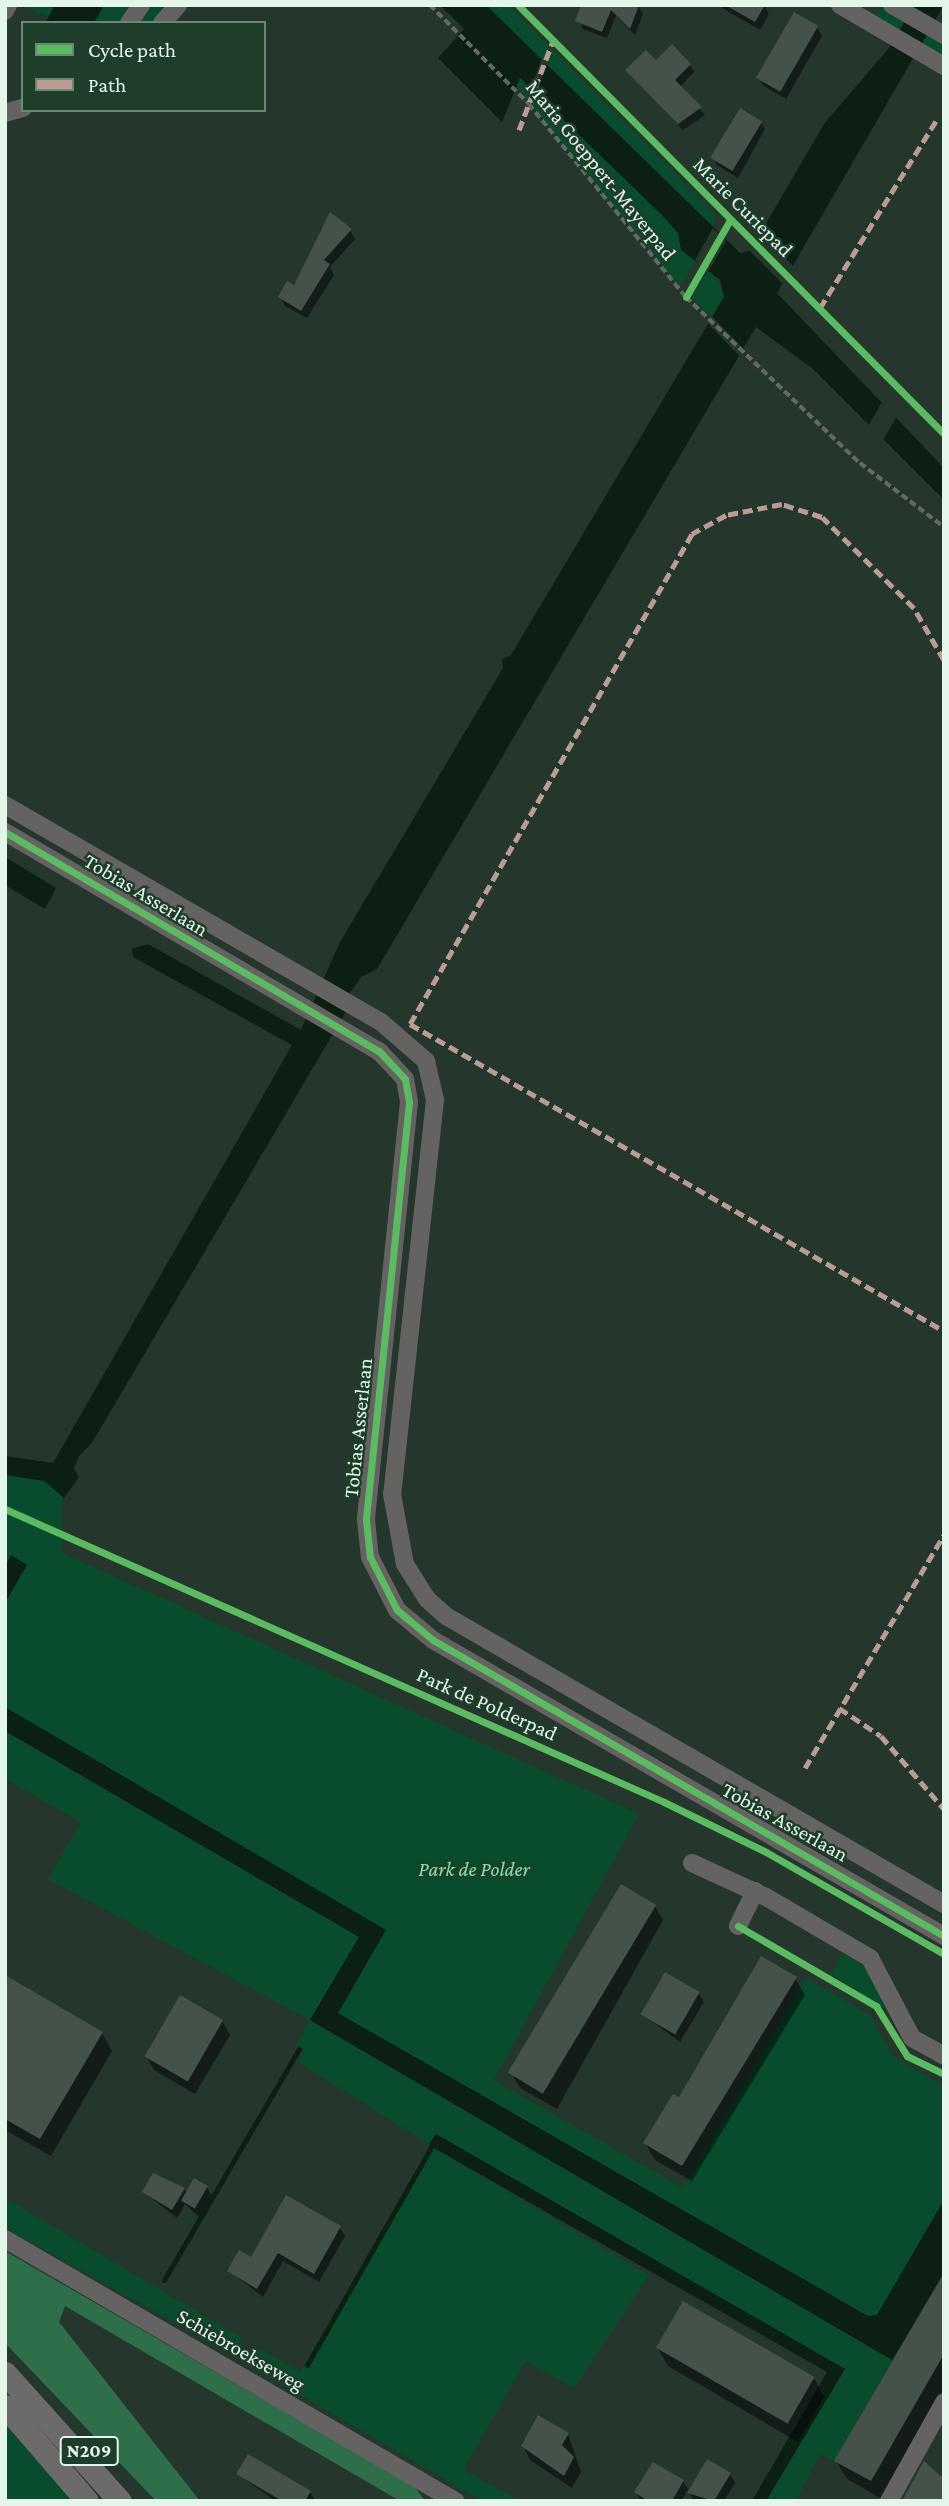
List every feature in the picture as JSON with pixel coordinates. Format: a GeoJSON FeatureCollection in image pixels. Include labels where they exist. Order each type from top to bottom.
{"type":"FeatureCollection","features":[{"type":"Feature","properties":{"kind":"main road","name":"N209"},"geometry":{"type":"LineString","coordinates":[[5,2373],[120,2501]]}},
{"type":"Feature","properties":{"kind":"main road","name":"N209"},"geometry":{"type":"LineString","coordinates":[[5,2406],[88,2501]]}},
{"type":"Feature","properties":{"kind":"main road","name":"N209"},"geometry":{"type":"LineString","coordinates":[[37,2407],[135,2501]]}},
{"type":"Feature","properties":{"kind":"street"},"geometry":{"type":"LineString","coordinates":[[5,11],[9,5]]}},
{"type":"Feature","properties":{"kind":"street"},"geometry":{"type":"LineString","coordinates":[[130,21],[141,5]]}},
{"type":"Feature","properties":{"kind":"street"},"geometry":{"type":"LineString","coordinates":[[164,21],[178,5]]}},
{"type":"Feature","properties":{"kind":"street"},"geometry":{"type":"LineString","coordinates":[[840,5],[944,66]]}},
{"type":"Feature","properties":{"kind":"street"},"geometry":{"type":"LineString","coordinates":[[894,6],[942,34]]}},
{"type":"Feature","properties":{"kind":"street","name":"Tobias Asserlaan"},"geometry":{"type":"LineString","coordinates":[[5,805],[362,1010],[416,1049],[430,1072],[435,1100],[392,1494],[395,1535],[413,1579],[446,1616],[944,1904]]}},
{"type":"Feature","properties":{"kind":"street","name":"Tobias Asserlaan"},"geometry":{"type":"LineString","coordinates":[[5,832],[349,1034],[394,1065],[408,1090],[366,1520],[370,1557],[384,1594],[433,1640],[944,1936]]}},
{"type":"Feature","properties":{"kind":"street"},"geometry":{"type":"LineString","coordinates":[[692,1863],[755,1891],[873,1961],[912,2038],[944,2056]]}},
{"type":"Feature","properties":{"kind":"street"},"geometry":{"type":"LineString","coordinates":[[738,1926],[755,1891]]}},
{"type":"Feature","properties":{"kind":"street","name":"Schiebroekseweg"},"geometry":{"type":"LineString","coordinates":[[5,2239],[455,2501]]}},
{"type":"Feature","properties":{"kind":"street"},"geometry":{"type":"LineString","coordinates":[[889,2501],[944,2402]]}},
{"type":"Feature","properties":{"kind":"path"},"geometry":{"type":"LineString","coordinates":[[686,297],[690,289]]}},
{"type":"Feature","properties":{"kind":"path"},"geometry":{"type":"LineString","coordinates":[[860,463],[866,455]]}},
{"type":"Feature","properties":{"kind":"green space"},"geometry":{"type":"Polygon","coordinates":[[[22,5],[55,5],[48,17],[22,5]]]}},
{"type":"Feature","properties":{"kind":"green space"},"geometry":{"type":"Polygon","coordinates":[[[104,5],[134,5],[124,21],[95,21],[104,5]]]}},
{"type":"Feature","properties":{"kind":"green space"},"geometry":{"type":"Polygon","coordinates":[[[148,5],[168,5],[154,21],[136,21],[148,5]]]}},
{"type":"Feature","properties":{"kind":"green space"},"geometry":{"type":"Polygon","coordinates":[[[486,5],[508,5],[548,45],[550,56],[553,50],[714,213],[713,233],[486,5]]]}},
{"type":"Feature","properties":{"kind":"green space"},"geometry":{"type":"Polygon","coordinates":[[[882,7],[906,21],[899,32],[875,16],[882,7]]]}},
{"type":"Feature","properties":{"kind":"green space"},"geometry":{"type":"Polygon","coordinates":[[[928,33],[944,42],[944,59],[921,46],[928,33]]]}},
{"type":"Feature","properties":{"kind":"green space"},"geometry":{"type":"Polygon","coordinates":[[[520,77],[662,215],[678,233],[681,249],[698,257],[680,286],[516,86],[520,77]]]}},
{"type":"Feature","properties":{"kind":"green space"},"geometry":{"type":"Polygon","coordinates":[[[709,269],[725,293],[712,317],[691,297],[709,269]]]}},
{"type":"Feature","properties":{"kind":"green space","name":"Park de Polder"},"geometry":{"type":"Polygon","coordinates":[[[5,1469],[62,1484],[62,1553],[639,1814],[494,2080],[683,2188],[806,1978],[870,2015],[892,2055],[944,2086],[944,2200],[877,2315],[868,2316],[674,2205],[326,2023],[373,1932],[5,1724],[5,1469]]]}},
{"type":"Feature","properties":{"kind":"green space"},"geometry":{"type":"Polygon","coordinates":[[[5,1731],[360,1937],[311,2021],[892,2360],[834,2461],[820,2454],[796,2501],[766,2501],[845,2369],[436,2135],[429,2144],[298,2062],[304,2051],[295,2047],[310,2020],[48,1879],[81,1822],[5,1779],[5,1731]]]}},
{"type":"Feature","properties":{"kind":"green space"},"geometry":{"type":"Polygon","coordinates":[[[843,1953],[867,1968],[889,2012],[831,1974],[843,1953]]]}},
{"type":"Feature","properties":{"kind":"green space"},"geometry":{"type":"Polygon","coordinates":[[[432,2147],[649,2275],[574,2388],[526,2361],[466,2465],[464,2470],[520,2501],[483,2501],[466,2492],[258,2370],[253,2353],[257,2347],[300,2372],[432,2147]]]}},
{"type":"Feature","properties":{"kind":"green space"},"geometry":{"type":"Polygon","coordinates":[[[5,2198],[242,2338],[235,2350],[229,2353],[5,2228],[5,2198]]]}},
{"type":"Feature","properties":{"kind":"green space"},"geometry":{"type":"Polygon","coordinates":[[[5,2251],[415,2487],[425,2501],[400,2501],[65,2306],[59,2322],[200,2501],[156,2501],[5,2343],[5,2251]]]}},
{"type":"Feature","properties":{"kind":"green space"},"geometry":{"type":"Polygon","coordinates":[[[5,2420],[75,2501],[5,2501],[5,2420]]]}},
{"type":"Feature","properties":{"kind":"shaded area"},"geometry":{"type":"Polygon","coordinates":[[[55,5],[104,5],[95,21],[46,21],[55,5]]]}},
{"type":"Feature","properties":{"kind":"shaded area"},"geometry":{"type":"Polygon","coordinates":[[[440,5],[486,5],[740,253],[750,251],[824,124],[889,48],[914,5],[944,5],[777,293],[944,468],[944,500],[812,368],[756,327],[377,969],[361,977],[349,994],[354,998],[92,1443],[79,1456],[74,1469],[79,1477],[64,1498],[44,1481],[5,1475],[5,1456],[53,1463],[292,1045],[133,957],[132,949],[148,944],[301,1030],[340,942],[503,668],[502,659],[511,655],[724,297],[720,280],[681,250],[678,233],[662,215],[520,78],[502,122],[438,58],[464,29],[440,5]]]}},
{"type":"Feature","properties":{"kind":"shaded area"},"geometry":{"type":"Polygon","coordinates":[[[5,857],[56,888],[45,909],[5,885],[5,857]]]}},
{"type":"Feature","properties":{"kind":"shaded area"},"geometry":{"type":"Polygon","coordinates":[[[11,1555],[27,1565],[5,1603],[5,1566],[11,1555]]]}},
{"type":"Feature","properties":{"kind":"shaded area"},"geometry":{"type":"Polygon","coordinates":[[[5,1707],[386,1930],[338,2013],[868,2316],[877,2315],[944,2200],[944,2273],[892,2360],[310,2020],[359,1937],[5,1731],[5,1707]]]}},
{"type":"Feature","properties":{"kind":"shaded area"},"geometry":{"type":"Polygon","coordinates":[[[436,2134],[845,2369],[766,2501],[752,2501],[827,2372],[434,2148],[429,2144],[436,2134]]]}},
{"type":"Feature","properties":{"kind":"pier"},"geometry":{"type":"Polygon","coordinates":[[[543,56],[548,62],[534,98],[529,92],[543,56]]]}},
{"type":"Feature","properties":{"kind":"pier"},"geometry":{"type":"Polygon","coordinates":[[[713,228],[726,241],[708,272],[695,260],[713,228]]]}},
{"type":"Feature","properties":{"kind":"pier"},"geometry":{"type":"Polygon","coordinates":[[[759,231],[795,268],[785,286],[747,248],[759,231]]]}},
{"type":"Feature","properties":{"kind":"pier"},"geometry":{"type":"Polygon","coordinates":[[[710,314],[746,351],[740,357],[704,320],[710,314]]]}},
{"type":"Feature","properties":{"kind":"pier"},"geometry":{"type":"Polygon","coordinates":[[[882,402],[897,416],[882,442],[867,428],[882,402]]]}},
{"type":"Feature","properties":{"kind":"building"},"geometry":{"type":"Polygon","coordinates":[[[581,5],[639,5],[630,29],[611,10],[602,32],[575,21],[581,5]]]}},
{"type":"Feature","properties":{"kind":"building"},"geometry":{"type":"Polygon","coordinates":[[[725,5],[765,5],[755,22],[725,5]]]}},
{"type":"Feature","properties":{"kind":"building"},"geometry":{"type":"Polygon","coordinates":[[[794,12],[818,26],[780,92],[756,78],[794,12]]]}},
{"type":"Feature","properties":{"kind":"building"},"geometry":{"type":"Polygon","coordinates":[[[672,44],[691,64],[675,80],[702,107],[678,124],[625,70],[646,50],[656,60],[672,44]]]}},
{"type":"Feature","properties":{"kind":"building"},"geometry":{"type":"Polygon","coordinates":[[[740,108],[762,121],[732,171],[710,158],[740,108]]]}},
{"type":"Feature","properties":{"kind":"building"},"geometry":{"type":"Polygon","coordinates":[[[330,212],[352,229],[324,260],[330,264],[301,311],[278,297],[287,281],[294,285],[330,212]]]}},
{"type":"Feature","properties":{"kind":"building"},"geometry":{"type":"Polygon","coordinates":[[[621,1884],[656,1905],[543,2094],[508,2073],[621,1884]]]}},
{"type":"Feature","properties":{"kind":"building"},"geometry":{"type":"Polygon","coordinates":[[[761,1956],[797,1977],[682,2166],[643,2143],[673,2094],[679,2097],[761,1956]]]}},
{"type":"Feature","properties":{"kind":"building"},"geometry":{"type":"Polygon","coordinates":[[[665,1972],[700,1992],[675,2034],[640,2014],[665,1972]]]}},
{"type":"Feature","properties":{"kind":"building"},"geometry":{"type":"Polygon","coordinates":[[[5,1975],[103,2032],[40,2139],[5,2119],[5,1975]]]}},
{"type":"Feature","properties":{"kind":"building"},"geometry":{"type":"Polygon","coordinates":[[[180,1995],[223,2020],[188,2081],[145,2056],[180,1995]]]}},
{"type":"Feature","properties":{"kind":"building"},"geometry":{"type":"Polygon","coordinates":[[[153,2173],[185,2188],[172,2210],[142,2192],[153,2173]]]}},
{"type":"Feature","properties":{"kind":"building"},"geometry":{"type":"Polygon","coordinates":[[[194,2178],[208,2186],[195,2209],[181,2201],[194,2178]]]}},
{"type":"Feature","properties":{"kind":"building"},"geometry":{"type":"Polygon","coordinates":[[[286,2195],[341,2226],[314,2274],[278,2253],[257,2289],[227,2271],[239,2250],[251,2257],[286,2195]]]}},
{"type":"Feature","properties":{"kind":"building"},"geometry":{"type":"Polygon","coordinates":[[[944,2273],[944,2354],[871,2481],[834,2461],[944,2273]]]}},
{"type":"Feature","properties":{"kind":"building"},"geometry":{"type":"Polygon","coordinates":[[[683,2301],[815,2377],[788,2424],[656,2348],[683,2301]]]}},
{"type":"Feature","properties":{"kind":"building"},"geometry":{"type":"Polygon","coordinates":[[[538,2415],[569,2433],[562,2445],[574,2457],[564,2476],[521,2446],[538,2415]]]}},
{"type":"Feature","properties":{"kind":"building"},"geometry":{"type":"Polygon","coordinates":[[[248,2454],[311,2491],[305,2501],[282,2501],[236,2474],[248,2454]]]}},
{"type":"Feature","properties":{"kind":"building"},"geometry":{"type":"Polygon","coordinates":[[[707,2459],[731,2473],[714,2501],[687,2493],[707,2459]]]}},
{"type":"Feature","properties":{"kind":"building"},"geometry":{"type":"Polygon","coordinates":[[[924,2461],[944,2479],[944,2501],[902,2501],[924,2461]]]}},
{"type":"Feature","properties":{"kind":"building"},"geometry":{"type":"Polygon","coordinates":[[[653,2462],[684,2480],[672,2501],[648,2501],[634,2492],[653,2462]]]}},
{"type":"Feature","properties":{"kind":"waterway"},"geometry":{"type":"LineString","coordinates":[[164,2280],[299,2049]]}},
{"type":"Feature","properties":{"kind":"waterway"},"geometry":{"type":"LineString","coordinates":[[307,2365],[434,2142]]}},
{"type":"Feature","properties":{"kind":"marked path"},"geometry":{"type":"LineString","coordinates":[[519,130],[553,41]]}},
{"type":"Feature","properties":{"kind":"marked path"},"geometry":{"type":"LineString","coordinates":[[820,308],[936,121]]}},
{"type":"Feature","properties":{"kind":"marked path"},"geometry":{"type":"LineString","coordinates":[[944,660],[914,608],[822,517],[782,504],[726,515],[692,534],[410,1024],[944,1331]]}},
{"type":"Feature","properties":{"kind":"marked path"},"geometry":{"type":"LineString","coordinates":[[805,1768],[944,1535]]}},
{"type":"Feature","properties":{"kind":"marked path"},"geometry":{"type":"LineString","coordinates":[[839,1708],[881,1736],[944,1809]]}},
{"type":"Feature","properties":{"kind":"cycle path","name":"Marie Curiepad"},"geometry":{"type":"LineString","coordinates":[[518,5],[944,434]]}},
{"type":"Feature","properties":{"kind":"cycle path","name":"Marie Curiepad"},"geometry":{"type":"LineString","coordinates":[[686,297],[730,220]]}},
{"type":"Feature","properties":{"kind":"cycle path","name":"Park de Polderpad"},"geometry":{"type":"LineString","coordinates":[[5,832],[379,1051],[405,1079],[409,1102],[366,1520],[370,1557],[397,1610],[433,1640],[944,1936]]}},
{"type":"Feature","properties":{"kind":"cycle path","name":"Park de Polderpad"},"geometry":{"type":"LineString","coordinates":[[5,1509],[664,1802],[766,1852],[944,1954]]}},
{"type":"Feature","properties":{"kind":"cycle path"},"geometry":{"type":"LineString","coordinates":[[738,1926],[876,2006],[907,2056],[944,2074]]}}]}
